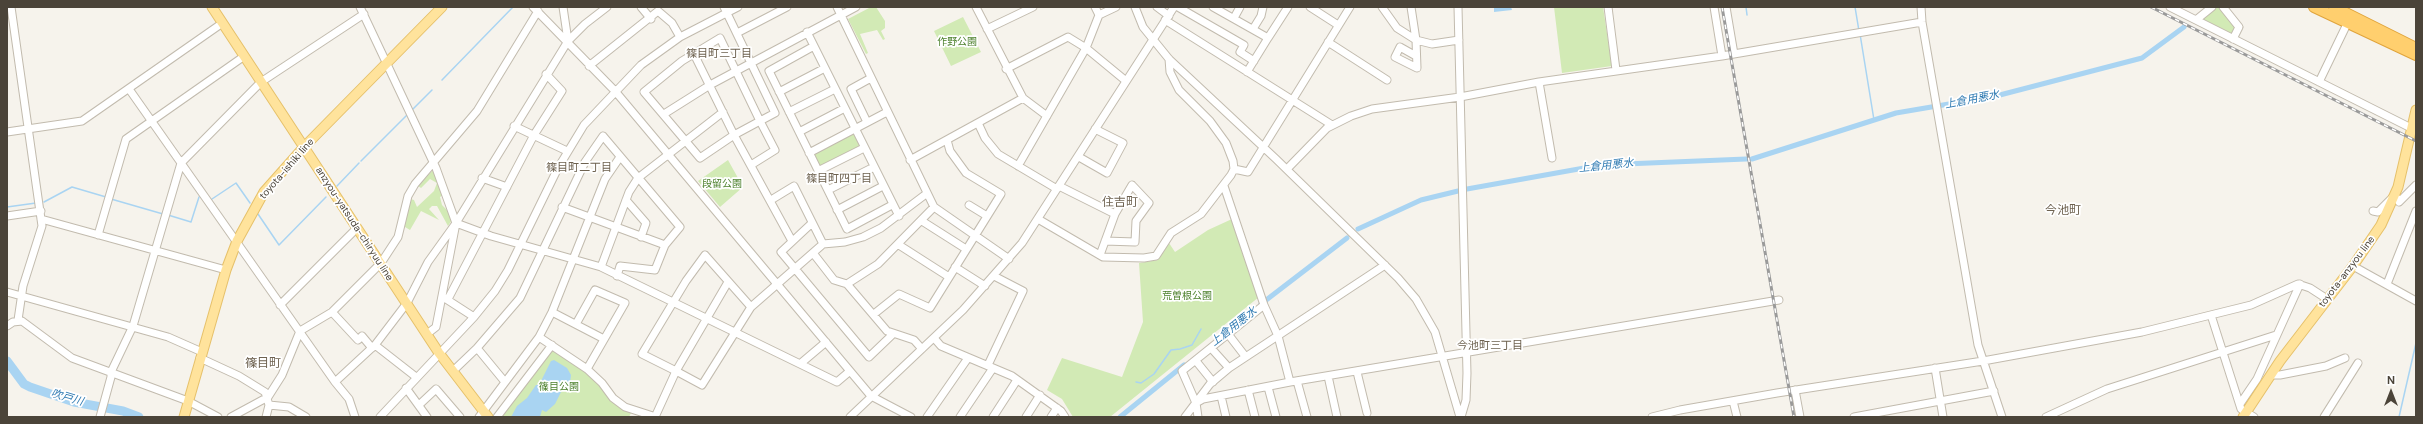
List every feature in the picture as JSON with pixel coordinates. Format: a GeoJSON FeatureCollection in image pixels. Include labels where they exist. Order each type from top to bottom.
{"type":"FeatureCollection","features":[{"type":"Feature","properties":{"kind":"highway"},"geometry":{"type":"LineString","coordinates":[[2314,7],[2347,24],[2416,55]]}},
{"type":"Feature","properties":{"kind":"highway"},"geometry":{"type":"LineString","coordinates":[[2334,7],[2416,48]]}},
{"type":"Feature","properties":{"kind":"main road","name":"anzyou-yatsuda-chiryuu line"},"geometry":{"type":"LineString","coordinates":[[212,7],[221,24],[381,263],[439,353],[484,415]]}},
{"type":"Feature","properties":{"kind":"main road","name":"toyota-ishiki line"},"geometry":{"type":"LineString","coordinates":[[184,417],[226,270],[237,241],[264,192],[304,147],[442,7]]}},
{"type":"Feature","properties":{"kind":"main road","name":"toyota-anzyou line"},"geometry":{"type":"LineString","coordinates":[[2248,415],[2272,375],[2353,266],[2381,225],[2395,195],[2416,110]]}},
{"type":"Feature","properties":{"kind":"street"},"geometry":{"type":"LineString","coordinates":[[11,7],[42,226],[21,295],[18,320]]}},
{"type":"Feature","properties":{"kind":"street"},"geometry":{"type":"LineString","coordinates":[[360,7],[434,162],[456,223],[446,298]]}},
{"type":"Feature","properties":{"kind":"street"},"geometry":{"type":"LineString","coordinates":[[563,7],[568,41]]}},
{"type":"Feature","properties":{"kind":"street"},"geometry":{"type":"LineString","coordinates":[[335,382],[373,346],[407,303],[428,262],[456,223],[546,74],[568,41],[585,24],[607,7]]}},
{"type":"Feature","properties":{"kind":"street"},"geometry":{"type":"LineString","coordinates":[[641,7],[651,19]]}},
{"type":"Feature","properties":{"kind":"street"},"geometry":{"type":"LineString","coordinates":[[380,417],[474,317],[495,291],[521,244],[567,151],[584,125],[641,65],[680,37],[725,10],[738,7]]}},
{"type":"Feature","properties":{"kind":"street"},"geometry":{"type":"LineString","coordinates":[[737,33],[787,7]]}},
{"type":"Feature","properties":{"kind":"street"},"geometry":{"type":"LineString","coordinates":[[837,7],[926,194],[934,207],[1009,259]]}},
{"type":"Feature","properties":{"kind":"street"},"geometry":{"type":"LineString","coordinates":[[664,114],[710,85],[751,62],[856,7]]}},
{"type":"Feature","properties":{"kind":"street"},"geometry":{"type":"LineString","coordinates":[[976,7],[1006,69],[1023,98],[1048,116]]}},
{"type":"Feature","properties":{"kind":"street"},"geometry":{"type":"LineString","coordinates":[[1095,7],[1099,15]]}},
{"type":"Feature","properties":{"kind":"street"},"geometry":{"type":"LineString","coordinates":[[1018,166],[1086,48],[1099,15],[1116,7]]}},
{"type":"Feature","properties":{"kind":"street"},"geometry":{"type":"LineString","coordinates":[[1135,7],[1143,26],[1153,41],[1169,59],[1287,169],[1385,265],[1416,299],[1435,332],[1460,417]]}},
{"type":"Feature","properties":{"kind":"street"},"geometry":{"type":"LineString","coordinates":[[1157,7],[1167,18],[1247,72],[1293,99],[1332,125]]}},
{"type":"Feature","properties":{"kind":"street"},"geometry":{"type":"LineString","coordinates":[[850,417],[934,338],[1009,259],[1038,220],[1174,7]]}},
{"type":"Feature","properties":{"kind":"street"},"geometry":{"type":"LineString","coordinates":[[1178,7],[1244,45],[1240,52],[1254,61]]}},
{"type":"Feature","properties":{"kind":"street"},"geometry":{"type":"LineString","coordinates":[[1213,7],[1268,38]]}},
{"type":"Feature","properties":{"kind":"street"},"geometry":{"type":"LineString","coordinates":[[1234,18],[1240,7]]}},
{"type":"Feature","properties":{"kind":"street"},"geometry":{"type":"LineString","coordinates":[[1253,29],[1261,16],[1263,7]]}},
{"type":"Feature","properties":{"kind":"street"},"geometry":{"type":"LineString","coordinates":[[1247,72],[1288,7]]}},
{"type":"Feature","properties":{"kind":"street"},"geometry":{"type":"LineString","coordinates":[[1310,7],[1338,26]]}},
{"type":"Feature","properties":{"kind":"street"},"geometry":{"type":"LineString","coordinates":[[1234,169],[1248,172],[1350,7]]}},
{"type":"Feature","properties":{"kind":"street"},"geometry":{"type":"LineString","coordinates":[[1382,7],[1397,28],[1416,40],[1432,44],[1459,40]]}},
{"type":"Feature","properties":{"kind":"street"},"geometry":{"type":"LineString","coordinates":[[1411,7],[1416,40],[1416,56]]}},
{"type":"Feature","properties":{"kind":"street"},"geometry":{"type":"LineString","coordinates":[[1458,7],[1467,351],[1466,400],[1460,417]]}},
{"type":"Feature","properties":{"kind":"street"},"geometry":{"type":"LineString","coordinates":[[1608,7],[1616,70]]}},
{"type":"Feature","properties":{"kind":"street"},"geometry":{"type":"LineString","coordinates":[[1714,7],[1722,56]]}},
{"type":"Feature","properties":{"kind":"street"},"geometry":{"type":"LineString","coordinates":[[1726,7],[1734,54]]}},
{"type":"Feature","properties":{"kind":"street"},"geometry":{"type":"LineString","coordinates":[[1921,7],[1922,22],[1978,345],[2002,417]]}},
{"type":"Feature","properties":{"kind":"street"},"geometry":{"type":"LineString","coordinates":[[2170,7],[2411,128]]}},
{"type":"Feature","properties":{"kind":"street"},"geometry":{"type":"LineString","coordinates":[[2196,20],[2212,7]]}},
{"type":"Feature","properties":{"kind":"street"},"geometry":{"type":"LineString","coordinates":[[2223,7],[2240,27],[2233,39]]}},
{"type":"Feature","properties":{"kind":"street"},"geometry":{"type":"LineString","coordinates":[[987,29],[1029,8]]}},
{"type":"Feature","properties":{"kind":"street"},"geometry":{"type":"LineString","coordinates":[[231,417],[268,397],[282,375],[300,331],[332,312],[381,263],[398,237],[408,196],[415,184],[477,111],[535,9],[568,41],[615,91],[667,155],[871,396],[911,417]]}},
{"type":"Feature","properties":{"kind":"street"},"geometry":{"type":"LineString","coordinates":[[590,66],[651,19],[661,9],[672,23],[680,37]]}},
{"type":"Feature","properties":{"kind":"street"},"geometry":{"type":"LineString","coordinates":[[725,10],[775,113],[760,121],[734,135],[700,158],[644,92],[694,54],[720,38],[760,121],[775,150],[751,164]]}},
{"type":"Feature","properties":{"kind":"street"},"geometry":{"type":"LineString","coordinates":[[100,417],[111,372],[133,326],[181,162],[260,82],[364,14]]}},
{"type":"Feature","properties":{"kind":"street"},"geometry":{"type":"LineString","coordinates":[[1287,169],[1317,136],[1332,125],[1372,109],[1460,98],[1539,82],[1722,56],[1922,22]]}},
{"type":"Feature","properties":{"kind":"street"},"geometry":{"type":"LineString","coordinates":[[7,132],[82,121],[221,24]]}},
{"type":"Feature","properties":{"kind":"street"},"geometry":{"type":"LineString","coordinates":[[2319,82],[2347,24]]}},
{"type":"Feature","properties":{"kind":"street"},"geometry":{"type":"LineString","coordinates":[[807,32],[892,205],[899,216]]}},
{"type":"Feature","properties":{"kind":"street"},"geometry":{"type":"LineString","coordinates":[[1006,69],[1068,37],[1086,48],[1126,81]]}},
{"type":"Feature","properties":{"kind":"street"},"geometry":{"type":"LineString","coordinates":[[1328,42],[1387,80]]}},
{"type":"Feature","properties":{"kind":"street"},"geometry":{"type":"LineString","coordinates":[[814,46],[769,71],[779,92],[847,228],[892,205]]}},
{"type":"Feature","properties":{"kind":"street"},"geometry":{"type":"LineString","coordinates":[[694,54],[734,135],[792,241]]}},
{"type":"Feature","properties":{"kind":"street"},"geometry":{"type":"LineString","coordinates":[[98,235],[124,142],[243,57]]}},
{"type":"Feature","properties":{"kind":"street"},"geometry":{"type":"LineString","coordinates":[[1038,220],[1100,255],[1112,259],[1155,257],[1171,233],[1201,214],[1224,186],[1234,169],[1226,143],[1210,120],[1179,90],[1170,72],[1169,59]]}},
{"type":"Feature","properties":{"kind":"street"},"geometry":{"type":"LineString","coordinates":[[779,92],[825,68]]}},
{"type":"Feature","properties":{"kind":"street"},"geometry":{"type":"LineString","coordinates":[[427,334],[436,327],[446,298],[534,136],[562,91],[546,74]]}},
{"type":"Feature","properties":{"kind":"street"},"geometry":{"type":"LineString","coordinates":[[867,122],[850,89],[871,78]]}},
{"type":"Feature","properties":{"kind":"street"},"geometry":{"type":"LineString","coordinates":[[1539,82],[1552,158]]}},
{"type":"Feature","properties":{"kind":"street"},"geometry":{"type":"LineString","coordinates":[[129,89],[237,241],[280,305],[335,382],[350,399],[355,417]]}},
{"type":"Feature","properties":{"kind":"street"},"geometry":{"type":"LineString","coordinates":[[789,112],[836,89]]}},
{"type":"Feature","properties":{"kind":"street"},"geometry":{"type":"LineString","coordinates":[[910,160],[1023,98]]}},
{"type":"Feature","properties":{"kind":"street"},"geometry":{"type":"LineString","coordinates":[[799,132],[845,108]]}},
{"type":"Feature","properties":{"kind":"street"},"geometry":{"type":"LineString","coordinates":[[600,267],[626,200],[638,178],[723,112]]}},
{"type":"Feature","properties":{"kind":"street"},"geometry":{"type":"LineString","coordinates":[[809,153],[888,112]]}},
{"type":"Feature","properties":{"kind":"street"},"geometry":{"type":"LineString","coordinates":[[978,123],[991,148],[1018,166],[1058,188],[1115,214]]}},
{"type":"Feature","properties":{"kind":"street"},"geometry":{"type":"LineString","coordinates":[[514,126],[567,151]]}},
{"type":"Feature","properties":{"kind":"street"},"geometry":{"type":"LineString","coordinates":[[1079,157],[1107,173],[1123,143],[1095,130]]}},
{"type":"Feature","properties":{"kind":"street"},"geometry":{"type":"LineString","coordinates":[[453,371],[477,348],[520,298],[541,250],[585,162],[603,136],[680,227],[665,245],[655,270],[620,266],[617,276]]}},
{"type":"Feature","properties":{"kind":"street"},"geometry":{"type":"LineString","coordinates":[[874,314],[899,294],[930,308],[1000,194],[966,173],[950,151],[947,140]]}},
{"type":"Feature","properties":{"kind":"street"},"geometry":{"type":"LineString","coordinates":[[818,171],[864,148]]}},
{"type":"Feature","properties":{"kind":"street"},"geometry":{"type":"LineString","coordinates":[[484,415],[505,382],[539,337],[552,312],[605,179],[620,157]]}},
{"type":"Feature","properties":{"kind":"street"},"geometry":{"type":"LineString","coordinates":[[828,190],[874,167]]}},
{"type":"Feature","properties":{"kind":"street"},"geometry":{"type":"LineString","coordinates":[[482,178],[507,187]]}},
{"type":"Feature","properties":{"kind":"street"},"geometry":{"type":"LineString","coordinates":[[2373,210],[2378,212],[2395,195],[2400,202],[2416,184]]}},
{"type":"Feature","properties":{"kind":"street"},"geometry":{"type":"LineString","coordinates":[[1100,255],[1105,241],[1115,214],[1132,185],[1149,203],[1136,221],[1135,242],[1105,241]]}},
{"type":"Feature","properties":{"kind":"street"},"geometry":{"type":"LineString","coordinates":[[770,200],[794,186],[823,244]]}},
{"type":"Feature","properties":{"kind":"street"},"geometry":{"type":"LineString","coordinates":[[837,210],[883,186]]}},
{"type":"Feature","properties":{"kind":"street"},"geometry":{"type":"LineString","coordinates":[[1224,186],[1263,302],[1278,336],[1307,417]]}},
{"type":"Feature","properties":{"kind":"street"},"geometry":{"type":"LineString","coordinates":[[751,306],[705,255],[672,303],[642,354],[702,385],[751,306],[776,284],[823,244],[844,242],[863,237],[899,216],[926,194]]}},
{"type":"Feature","properties":{"kind":"street"},"geometry":{"type":"LineString","coordinates":[[626,200],[646,223],[641,237]]}},
{"type":"Feature","properties":{"kind":"street"},"geometry":{"type":"LineString","coordinates":[[969,205],[987,216]]}},
{"type":"Feature","properties":{"kind":"street"},"geometry":{"type":"LineString","coordinates":[[847,284],[878,264],[899,245],[934,207]]}},
{"type":"Feature","properties":{"kind":"street"},"geometry":{"type":"LineString","coordinates":[[562,208],[665,245]]}},
{"type":"Feature","properties":{"kind":"street"},"geometry":{"type":"LineString","coordinates":[[7,216],[41,211]]}},
{"type":"Feature","properties":{"kind":"street"},"geometry":{"type":"LineString","coordinates":[[2387,284],[2416,211]]}},
{"type":"Feature","properties":{"kind":"street"},"geometry":{"type":"LineString","coordinates":[[41,220],[226,270]]}},
{"type":"Feature","properties":{"kind":"street"},"geometry":{"type":"LineString","coordinates":[[922,221],[966,249]]}},
{"type":"Feature","properties":{"kind":"street"},"geometry":{"type":"LineString","coordinates":[[456,223],[600,267],[837,382],[850,371]]}},
{"type":"Feature","properties":{"kind":"street"},"geometry":{"type":"LineString","coordinates":[[812,223],[780,252],[869,357],[893,334]]}},
{"type":"Feature","properties":{"kind":"street"},"geometry":{"type":"LineString","coordinates":[[280,305],[357,228]]}},
{"type":"Feature","properties":{"kind":"street"},"geometry":{"type":"LineString","coordinates":[[899,245],[949,277]]}},
{"type":"Feature","properties":{"kind":"street"},"geometry":{"type":"LineString","coordinates":[[813,253],[834,280],[847,284],[893,334],[914,340],[922,349]]}},
{"type":"Feature","properties":{"kind":"street"},"geometry":{"type":"LineString","coordinates":[[1185,417],[1213,382],[1229,368],[1385,265]]}},
{"type":"Feature","properties":{"kind":"street"},"geometry":{"type":"LineString","coordinates":[[2353,266],[2416,301]]}},
{"type":"Feature","properties":{"kind":"street"},"geometry":{"type":"LineString","coordinates":[[955,267],[985,286]]}},
{"type":"Feature","properties":{"kind":"street"},"geometry":{"type":"LineString","coordinates":[[960,417],[991,366],[1023,291],[994,276]]}},
{"type":"Feature","properties":{"kind":"street"},"geometry":{"type":"LineString","coordinates":[[539,337],[587,369],[602,383],[613,398],[634,414],[656,417],[676,371],[728,282]]}},
{"type":"Feature","properties":{"kind":"street"},"geometry":{"type":"LineString","coordinates":[[2240,404],[2257,379],[2300,284]]}},
{"type":"Feature","properties":{"kind":"street"},"geometry":{"type":"LineString","coordinates":[[1652,417],[1733,400],[1983,361],[2142,332],[2251,305],[2294,285],[2300,284],[2327,299]]}},
{"type":"Feature","properties":{"kind":"street"},"geometry":{"type":"LineString","coordinates":[[576,324],[595,290],[625,303],[587,369]]}},
{"type":"Feature","properties":{"kind":"street"},"geometry":{"type":"LineString","coordinates":[[7,292],[168,337],[265,392],[268,397],[269,405],[266,417]]}},
{"type":"Feature","properties":{"kind":"street"},"geometry":{"type":"LineString","coordinates":[[446,298],[474,317]]}},
{"type":"Feature","properties":{"kind":"street"},"geometry":{"type":"LineString","coordinates":[[1196,403],[1203,399],[1248,390],[1443,357],[1467,351],[1780,300]]}},
{"type":"Feature","properties":{"kind":"street"},"geometry":{"type":"LineString","coordinates":[[1198,417],[1196,403],[1182,371],[1212,348],[1263,302]]}},
{"type":"Feature","properties":{"kind":"street"},"geometry":{"type":"LineString","coordinates":[[332,312],[358,340],[362,336],[373,346],[416,377]]}},
{"type":"Feature","properties":{"kind":"street"},"geometry":{"type":"LineString","coordinates":[[552,312],[604,339]]}},
{"type":"Feature","properties":{"kind":"street"},"geometry":{"type":"LineString","coordinates":[[2211,314],[2240,404],[2248,415]]}},
{"type":"Feature","properties":{"kind":"street"},"geometry":{"type":"LineString","coordinates":[[7,326],[18,320]]}},
{"type":"Feature","properties":{"kind":"street"},"geometry":{"type":"LineString","coordinates":[[18,320],[64,354],[188,401],[218,417]]}},
{"type":"Feature","properties":{"kind":"street"},"geometry":{"type":"LineString","coordinates":[[1228,334],[1245,356]]}},
{"type":"Feature","properties":{"kind":"street"},"geometry":{"type":"LineString","coordinates":[[2046,417],[2107,389],[2276,335]]}},
{"type":"Feature","properties":{"kind":"street"},"geometry":{"type":"LineString","coordinates":[[934,338],[941,346],[991,366],[1018,380],[1057,408],[1065,417]]}},
{"type":"Feature","properties":{"kind":"street"},"geometry":{"type":"LineString","coordinates":[[800,364],[826,342]]}},
{"type":"Feature","properties":{"kind":"street"},"geometry":{"type":"LineString","coordinates":[[497,417],[552,345]]}},
{"type":"Feature","properties":{"kind":"street"},"geometry":{"type":"LineString","coordinates":[[477,348],[505,382]]}},
{"type":"Feature","properties":{"kind":"street"},"geometry":{"type":"LineString","coordinates":[[1212,348],[1229,368]]}},
{"type":"Feature","properties":{"kind":"street"},"geometry":{"type":"LineString","coordinates":[[927,417],[968,358]]}},
{"type":"Feature","properties":{"kind":"street"},"geometry":{"type":"LineString","coordinates":[[2272,375],[2280,376],[2326,366],[2345,358]]}},
{"type":"Feature","properties":{"kind":"street"},"geometry":{"type":"LineString","coordinates":[[1196,361],[1213,382]]}},
{"type":"Feature","properties":{"kind":"street"},"geometry":{"type":"LineString","coordinates":[[2324,417],[2358,363]]}},
{"type":"Feature","properties":{"kind":"street"},"geometry":{"type":"LineString","coordinates":[[1935,368],[1943,417]]}},
{"type":"Feature","properties":{"kind":"street"},"geometry":{"type":"LineString","coordinates":[[1357,372],[1367,413]]}},
{"type":"Feature","properties":{"kind":"street"},"geometry":{"type":"LineString","coordinates":[[1328,376],[1337,417]]}},
{"type":"Feature","properties":{"kind":"street"},"geometry":{"type":"LineString","coordinates":[[993,417],[1018,380]]}},
{"type":"Feature","properties":{"kind":"street"},"geometry":{"type":"LineString","coordinates":[[1268,387],[1276,417]]}},
{"type":"Feature","properties":{"kind":"street"},"geometry":{"type":"LineString","coordinates":[[406,388],[428,417]]}},
{"type":"Feature","properties":{"kind":"street"},"geometry":{"type":"LineString","coordinates":[[419,405],[436,389],[460,417]]}},
{"type":"Feature","properties":{"kind":"street"},"geometry":{"type":"LineString","coordinates":[[1248,390],[1254,417]]}},
{"type":"Feature","properties":{"kind":"street"},"geometry":{"type":"LineString","coordinates":[[1795,390],[1800,417]]}},
{"type":"Feature","properties":{"kind":"street"},"geometry":{"type":"LineString","coordinates":[[1854,417],[1994,391]]}},
{"type":"Feature","properties":{"kind":"street"},"geometry":{"type":"LineString","coordinates":[[1026,417],[1040,395]]}},
{"type":"Feature","properties":{"kind":"street"},"geometry":{"type":"LineString","coordinates":[[1221,396],[1226,417]]}},
{"type":"Feature","properties":{"kind":"street"},"geometry":{"type":"LineString","coordinates":[[1733,400],[1736,417]]}},
{"type":"Feature","properties":{"kind":"street"},"geometry":{"type":"LineString","coordinates":[[269,405],[289,407],[306,417]]}},
{"type":"Feature","properties":{"kind":"street"},"geometry":{"type":"LineString","coordinates":[[1051,417],[1057,408]]}},
{"type":"Feature","properties":{"kind":"green space"},"geometry":{"type":"Polygon","coordinates":[[[871,7],[876,7],[885,21],[885,28],[881,31],[885,39],[883,40],[877,30],[860,34],[868,53],[866,54],[848,19],[871,7]]]}},
{"type":"Feature","properties":{"kind":"green space"},"geometry":{"type":"Polygon","coordinates":[[[1554,7],[1603,7],[1612,66],[1562,73],[1554,7]]]}},
{"type":"Feature","properties":{"kind":"green space"},"geometry":{"type":"Polygon","coordinates":[[[2215,7],[2219,7],[2235,26],[2233,34],[2230,36],[2203,21],[2202,17],[2215,7]]]}},
{"type":"Feature","properties":{"kind":"green space","name":"作野公園"},"geometry":{"type":"Polygon","coordinates":[[[963,17],[981,52],[951,66],[934,31],[963,17]]]}},
{"type":"Feature","properties":{"kind":"green space"},"geometry":{"type":"Polygon","coordinates":[[[854,133],[860,147],[821,168],[813,153],[854,133]]]}},
{"type":"Feature","properties":{"kind":"green space","name":"段留公園"},"geometry":{"type":"Polygon","coordinates":[[[728,160],[743,187],[720,207],[698,181],[728,160]]]}},
{"type":"Feature","properties":{"kind":"green space"},"geometry":{"type":"Polygon","coordinates":[[[434,169],[443,195],[440,197],[442,205],[449,212],[452,220],[448,226],[437,206],[432,206],[429,209],[439,220],[421,211],[410,230],[405,227],[405,217],[410,199],[414,200],[417,207],[434,191],[437,183],[430,179],[421,188],[418,186],[434,169]]]}},
{"type":"Feature","properties":{"kind":"green space","name":"荒曽根公園"},"geometry":{"type":"Polygon","coordinates":[[[1232,219],[1259,297],[1110,417],[1073,417],[1062,399],[1047,390],[1062,358],[1122,377],[1143,322],[1139,263],[1158,260],[1169,243],[1175,252],[1208,230],[1232,219]]]}},
{"type":"Feature","properties":{"kind":"green space","name":"篠目公園"},"geometry":{"type":"Polygon","coordinates":[[[551,349],[587,371],[631,413],[629,417],[499,417],[551,349]]]}},
{"type":"Feature","properties":{"kind":"water"},"geometry":{"type":"Polygon","coordinates":[[[1494,7],[1511,7],[1512,10],[1494,12],[1494,7]]]}},
{"type":"Feature","properties":{"kind":"water"},"geometry":{"type":"Polygon","coordinates":[[[554,360],[567,368],[571,375],[570,383],[561,392],[555,404],[546,412],[542,410],[540,417],[511,417],[517,406],[527,398],[536,385],[539,385],[551,361],[554,360]]]}},
{"type":"Feature","properties":{"kind":"waterway"},"geometry":{"type":"LineString","coordinates":[[442,80],[513,7]]}},
{"type":"Feature","properties":{"kind":"waterway"},"geometry":{"type":"LineString","coordinates":[[1746,7],[1747,15]]}},
{"type":"Feature","properties":{"kind":"waterway"},"geometry":{"type":"LineString","coordinates":[[1855,7],[1859,31]]}},
{"type":"Feature","properties":{"kind":"waterway","name":"上倉用悪水"},"geometry":{"type":"LineString","coordinates":[[1752,159],[1896,113],[1996,96],[2142,58],[2184,27]]}},
{"type":"Feature","properties":{"kind":"waterway"},"geometry":{"type":"LineString","coordinates":[[1860,34],[1874,120]]}},
{"type":"Feature","properties":{"kind":"waterway"},"geometry":{"type":"LineString","coordinates":[[412,110],[432,90]]}},
{"type":"Feature","properties":{"kind":"waterway"},"geometry":{"type":"LineString","coordinates":[[361,161],[408,114]]}},
{"type":"Feature","properties":{"kind":"waterway","name":"上倉用悪水"},"geometry":{"type":"LineString","coordinates":[[1467,189],[1601,165],[1746,159]]}},
{"type":"Feature","properties":{"kind":"waterway"},"geometry":{"type":"LineString","coordinates":[[337,186],[359,163]]}},
{"type":"Feature","properties":{"kind":"waterway"},"geometry":{"type":"LineString","coordinates":[[212,199],[236,183],[250,203]]}},
{"type":"Feature","properties":{"kind":"waterway"},"geometry":{"type":"LineString","coordinates":[[44,202],[72,187],[106,197]]}},
{"type":"Feature","properties":{"kind":"waterway","name":"上倉用悪水"},"geometry":{"type":"LineString","coordinates":[[1358,229],[1421,200],[1458,191]]}},
{"type":"Feature","properties":{"kind":"waterway"},"geometry":{"type":"LineString","coordinates":[[168,215],[191,222],[199,197]]}},
{"type":"Feature","properties":{"kind":"waterway"},"geometry":{"type":"LineString","coordinates":[[258,214],[279,245],[326,197]]}},
{"type":"Feature","properties":{"kind":"waterway"},"geometry":{"type":"LineString","coordinates":[[111,199],[163,214]]}},
{"type":"Feature","properties":{"kind":"waterway"},"geometry":{"type":"LineString","coordinates":[[7,207],[36,203]]}},
{"type":"Feature","properties":{"kind":"waterway","name":"上倉用悪水"},"geometry":{"type":"LineString","coordinates":[[1261,304],[1347,238]]}},
{"type":"Feature","properties":{"kind":"waterway"},"geometry":{"type":"LineString","coordinates":[[1136,382],[1141,383],[1154,374],[1171,350],[1192,345],[1201,329]]}},
{"type":"Feature","properties":{"kind":"waterway"},"geometry":{"type":"LineString","coordinates":[[2399,417],[2416,343]]}},
{"type":"Feature","properties":{"kind":"waterway","name":"吹戸川"},"geometry":{"type":"LineString","coordinates":[[7,361],[24,384],[30,387],[74,402],[123,411],[139,417]]}},
{"type":"Feature","properties":{"kind":"waterway","name":"上倉用悪水"},"geometry":{"type":"LineString","coordinates":[[1120,417],[1184,365]]}},
{"type":"Feature","properties":{"kind":"railway"},"geometry":{"type":"LineString","coordinates":[[1722,7],[1794,417]]}},
{"type":"Feature","properties":{"kind":"railway"},"geometry":{"type":"LineString","coordinates":[[2151,7],[2416,141]]}},
{"type":"Feature","properties":{"kind":"district","name":"篠目町三丁目"},"geometry":{"type":"Point","coordinates":[719,54]}},
{"type":"Feature","properties":{"kind":"district","name":"篠目町二丁目"},"geometry":{"type":"Point","coordinates":[579,168]}},
{"type":"Feature","properties":{"kind":"district","name":"篠目町四丁目"},"geometry":{"type":"Point","coordinates":[839,179]}},
{"type":"Feature","properties":{"kind":"district","name":"住吉町"},"geometry":{"type":"Point","coordinates":[1120,203]}},
{"type":"Feature","properties":{"kind":"district","name":"今池町"},"geometry":{"type":"Point","coordinates":[2063,211]}},
{"type":"Feature","properties":{"kind":"district","name":"今池町三丁目"},"geometry":{"type":"Point","coordinates":[1490,346]}},
{"type":"Feature","properties":{"kind":"district","name":"篠目町"},"geometry":{"type":"Point","coordinates":[263,364]}}]}
